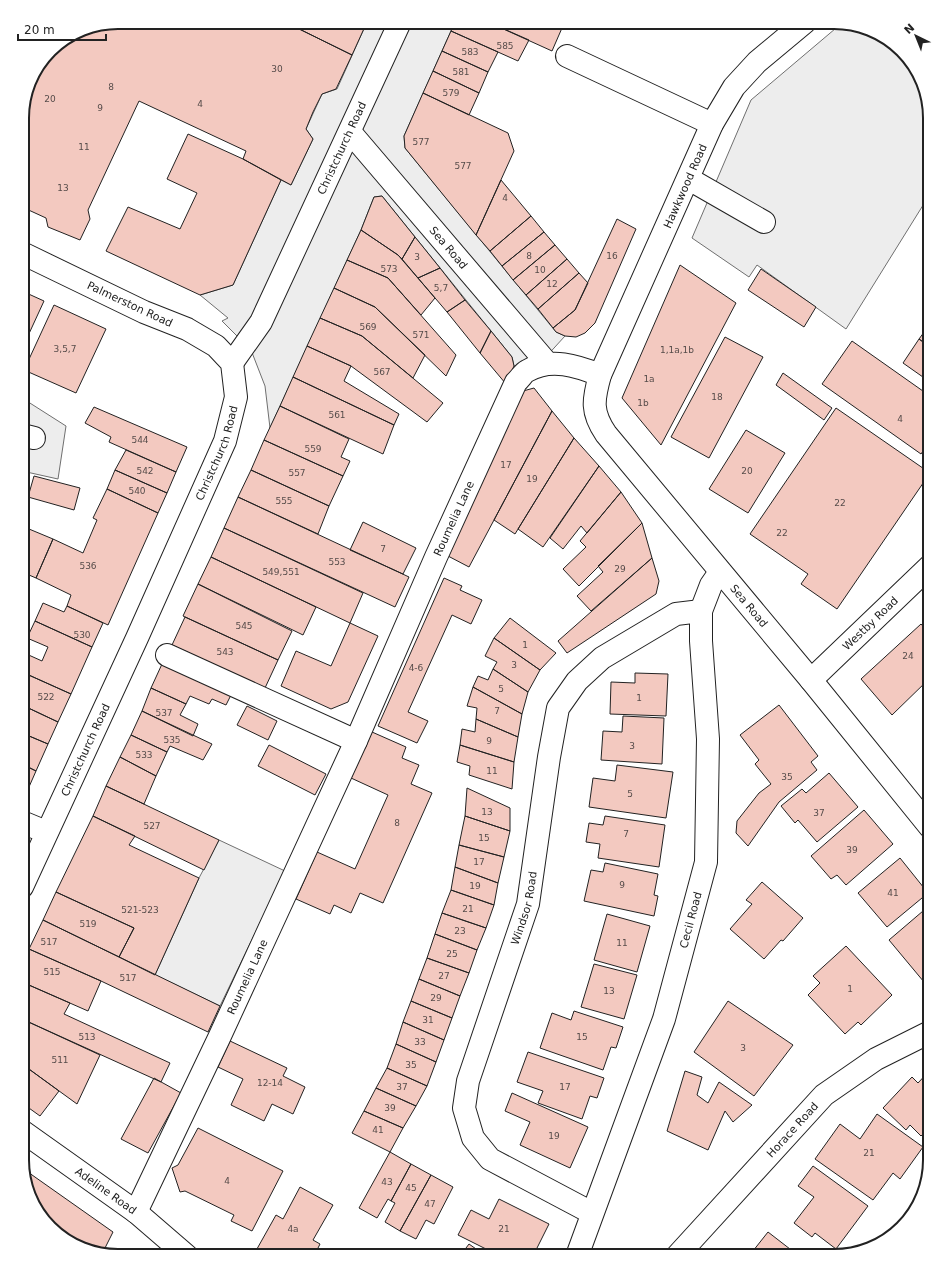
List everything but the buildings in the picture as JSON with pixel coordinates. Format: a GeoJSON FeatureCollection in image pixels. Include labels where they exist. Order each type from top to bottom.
{"type":"FeatureCollection","features":[{"type":"Feature","properties":{"kind":"street","name":"Christchurch Road"},"geometry":{"type":"LineString","coordinates":[[29,870],[137,638],[225,441],[236,397],[232,362],[261,322],[397,29]]}},
{"type":"Feature","properties":{"kind":"street","name":"Hawkwood Road"},"geometry":{"type":"LineString","coordinates":[[600,375],[689,179],[712,124],[734,87],[757,62],[797,29]]}},
{"type":"Feature","properties":{"kind":"street"},"geometry":{"type":"LineString","coordinates":[[567,56],[712,124]]}},
{"type":"Feature","properties":{"kind":"street","name":"Sea Road"},"geometry":{"type":"LineString","coordinates":[[350,132],[543,358]]}},
{"type":"Feature","properties":{"kind":"street"},"geometry":{"type":"LineString","coordinates":[[689,179],[764,222]]}},
{"type":"Feature","properties":{"kind":"street","name":"Palmerston Road"},"geometry":{"type":"LineString","coordinates":[[29,256],[144,312],[187,329],[216,346],[232,362]]}},
{"type":"Feature","properties":{"kind":"street","name":"Roumelia Lane"},"geometry":{"type":"LineString","coordinates":[[136,1212],[219,1038],[356,741],[436,556],[516,382],[526,371],[543,358],[581,367],[600,375]]}},
{"type":"Feature","properties":{"kind":"street","name":"Sea Road"},"geometry":{"type":"LineString","coordinates":[[600,375],[595,394],[595,410],[598,423],[606,434],[811,680],[923,818]]}},
{"type":"Feature","properties":{"kind":"street","name":"Cecil Road"},"geometry":{"type":"LineString","coordinates":[[579,1249],[664,1019],[706,862],[708,739],[701,641],[702,611],[711,585],[720,572]]}},
{"type":"Feature","properties":{"kind":"street","name":"Westby Road"},"geometry":{"type":"LineString","coordinates":[[811,680],[923,573]]}},
{"type":"Feature","properties":{"kind":"street","name":"Windsor Road"},"geometry":{"type":"LineString","coordinates":[[592,1213],[490,1159],[473,1138],[464,1108],[468,1081],[528,904],[549,757],[558,708],[577,681],[602,658],[676,614],[702,611]]}},
{"type":"Feature","properties":{"kind":"street"},"geometry":{"type":"LineString","coordinates":[[167,655],[356,741]]}},
{"type":"Feature","properties":{"kind":"street"},"geometry":{"type":"LineString","coordinates":[[29,825],[46,832]]}},
{"type":"Feature","properties":{"kind":"street","name":"Horace Road"},"geometry":{"type":"LineString","coordinates":[[683,1249],[824,1095],[876,1059],[923,1036]]}},
{"type":"Feature","properties":{"kind":"street","name":"Adeline Road"},"geometry":{"type":"LineString","coordinates":[[29,1136],[136,1212],[179,1249]]}},
{"type":"Feature","properties":{"kind":"shaded area"},"geometry":{"type":"Polygon","coordinates":[[[364,29],[452,29],[404,136],[405,148],[556,332],[565,336],[544,359],[514,366],[512,357],[382,196],[374,197],[361,230],[270,428],[265,386],[251,350],[222,321],[228,318],[200,295],[233,285],[281,180],[291,185],[313,139],[306,129],[322,94],[337,89],[364,29]]]}},
{"type":"Feature","properties":{"kind":"shaded area"},"geometry":{"type":"Polygon","coordinates":[[[835,29],[857,32],[868,36],[888,47],[905,64],[914,79],[923,113],[923,205],[846,329],[757,265],[749,277],[692,238],[751,100],[835,29]]]}},
{"type":"Feature","properties":{"kind":"shaded area"},"geometry":{"type":"Polygon","coordinates":[[[29,402],[66,426],[58,479],[29,473],[29,402]]]}},
{"type":"Feature","properties":{"kind":"shaded area"},"geometry":{"type":"Polygon","coordinates":[[[219,840],[285,871],[220,1006],[155,975],[199,878],[219,840]]]}}]}
